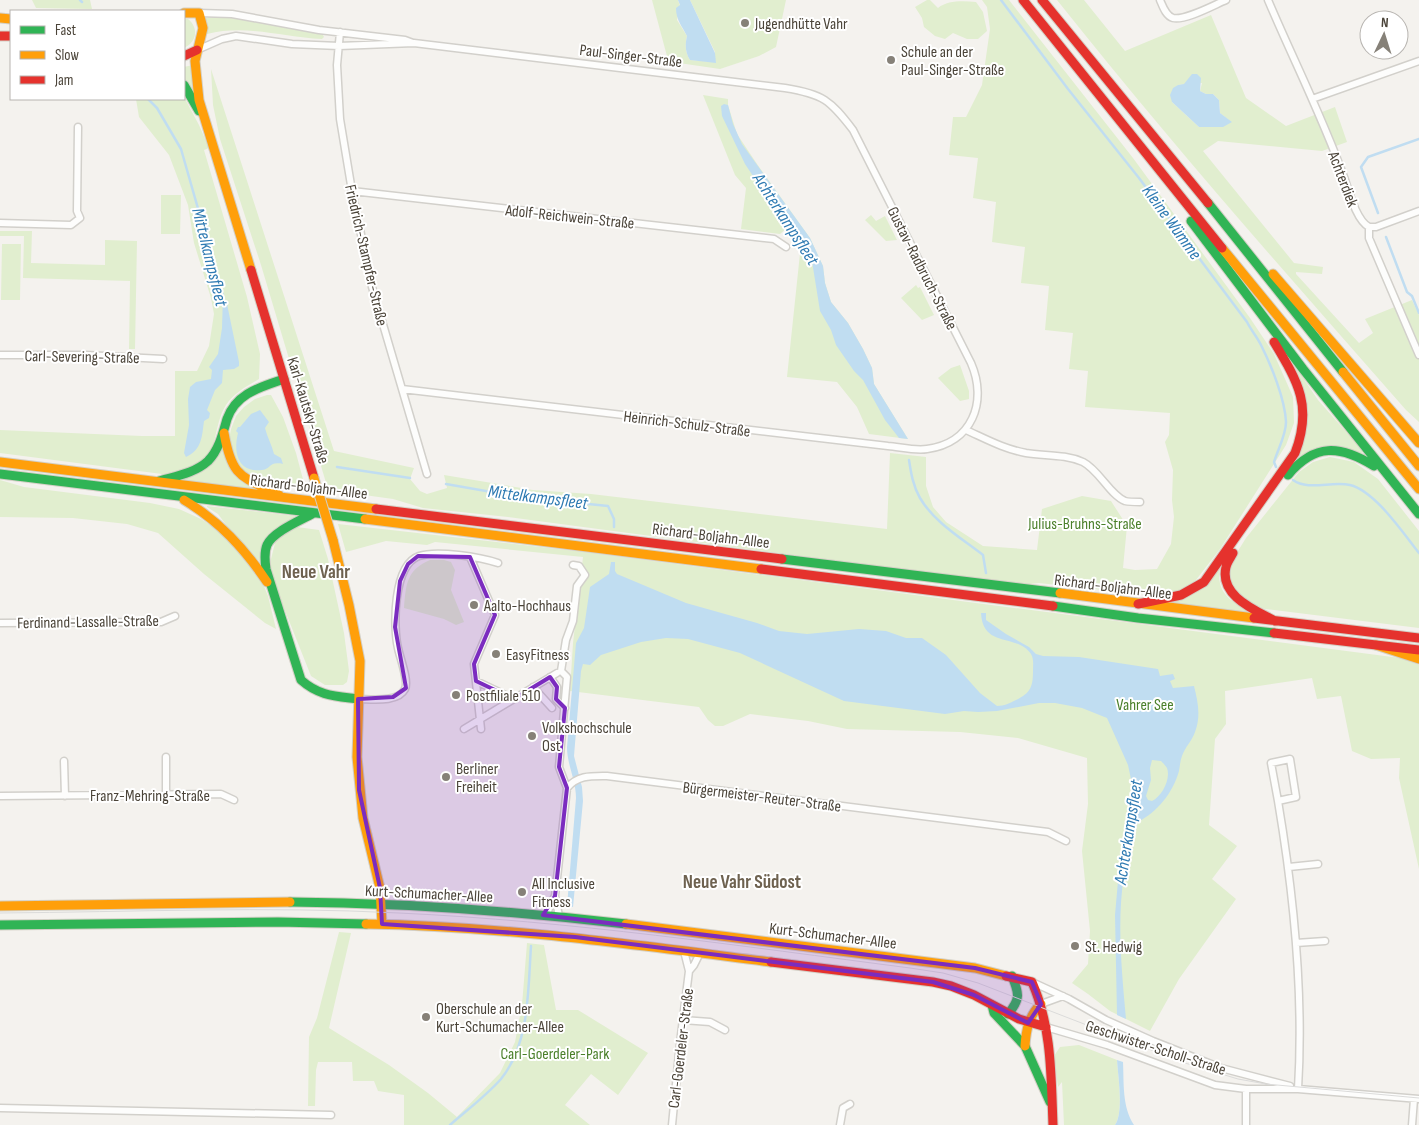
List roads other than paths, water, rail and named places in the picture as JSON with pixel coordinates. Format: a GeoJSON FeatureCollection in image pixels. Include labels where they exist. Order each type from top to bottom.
{"type":"FeatureCollection","features":[{"type":"Feature","properties":{"kind":"main road"},"geometry":{"type":"LineString","coordinates":[[1023,0],[1160,173],[1419,490]]}},
{"type":"Feature","properties":{"kind":"main road"},"geometry":{"type":"LineString","coordinates":[[1042,0],[1235,236],[1282,298],[1419,466]]}},
{"type":"Feature","properties":{"kind":"main road","name":"Paul-Singer-Straße"},"geometry":{"type":"LineString","coordinates":[[185,13],[199,13]]}},
{"type":"Feature","properties":{"kind":"main road","name":"Karl-Kautsky-Straße"},"geometry":{"type":"LineString","coordinates":[[199,13],[204,30],[203,40],[197,50],[196,81],[203,118],[217,158],[314,478],[349,604],[360,662],[356,747],[359,790],[363,818],[380,888],[382,924]]}},
{"type":"Feature","properties":{"kind":"main road","name":"Paul-Singer-Straße"},"geometry":{"type":"LineString","coordinates":[[185,56],[197,50]]}},
{"type":"Feature","properties":{"kind":"main road","name":"Karl-Kautsky-Straße"},"geometry":{"type":"LineString","coordinates":[[185,88],[203,118]]}},
{"type":"Feature","properties":{"kind":"main road"},"geometry":{"type":"LineString","coordinates":[[1160,173],[1188,216],[1250,302],[1419,514]]}},
{"type":"Feature","properties":{"kind":"main road"},"geometry":{"type":"LineString","coordinates":[[1235,236],[1263,263],[1419,443]]}},
{"type":"Feature","properties":{"kind":"main road"},"geometry":{"type":"LineString","coordinates":[[1138,604],[1181,596],[1192,592],[1204,582],[1291,459],[1298,446],[1303,430],[1304,414],[1299,389],[1287,364],[1250,302]]}},
{"type":"Feature","properties":{"kind":"main road"},"geometry":{"type":"LineString","coordinates":[[153,482],[182,475],[200,467],[209,460],[224,433],[227,419],[233,406],[250,390],[284,379]]}},
{"type":"Feature","properties":{"kind":"main road"},"geometry":{"type":"LineString","coordinates":[[1366,380],[1419,431]]}},
{"type":"Feature","properties":{"kind":"main road"},"geometry":{"type":"LineString","coordinates":[[224,433],[229,460],[234,469],[250,482],[287,498]]}},
{"type":"Feature","properties":{"kind":"main road"},"geometry":{"type":"LineString","coordinates":[[1275,621],[1237,599],[1229,591],[1224,575],[1229,559],[1289,473],[1299,462],[1311,454],[1332,449],[1355,454],[1388,476]]}},
{"type":"Feature","properties":{"kind":"main road","name":"Richard-Boljahn-Allee"},"geometry":{"type":"LineString","coordinates":[[0,462],[1419,638]]}},
{"type":"Feature","properties":{"kind":"main road","name":"Richard-Boljahn-Allee"},"geometry":{"type":"LineString","coordinates":[[0,474],[988,597],[1138,618],[1419,650]]}},
{"type":"Feature","properties":{"kind":"main road"},"geometry":{"type":"LineString","coordinates":[[178,497],[203,511],[222,526],[273,591]]}},
{"type":"Feature","properties":{"kind":"main road"},"geometry":{"type":"LineString","coordinates":[[312,514],[284,529],[267,545],[266,569],[301,680],[311,689],[327,695],[358,698]]}},
{"type":"Feature","properties":{"kind":"main road"},"geometry":{"type":"LineString","coordinates":[[1376,645],[1419,659]]}},
{"type":"Feature","properties":{"kind":"main road","name":"Kurt-Schumacher-Allee"},"geometry":{"type":"LineString","coordinates":[[0,906],[214,903],[382,905],[485,910],[559,916],[703,933],[966,967],[1032,982]]}},
{"type":"Feature","properties":{"kind":"main road","name":"Kurt-Schumacher-Allee"},"geometry":{"type":"LineString","coordinates":[[0,925],[231,921],[382,924],[503,930],[575,937],[934,982],[969,993],[1008,1014]]}},
{"type":"Feature","properties":{"kind":"main road"},"geometry":{"type":"LineString","coordinates":[[1008,1014],[1015,1007],[1019,993],[1012,976]]}},
{"type":"Feature","properties":{"kind":"main road"},"geometry":{"type":"LineString","coordinates":[[1032,982],[1041,1004],[1046,1027],[1052,1079],[1053,1125]]}},
{"type":"Feature","properties":{"kind":"main road"},"geometry":{"type":"LineString","coordinates":[[1025,1046],[1025,1034],[1028,1023],[1034,1010],[1041,1004]]}},
{"type":"Feature","properties":{"kind":"main road"},"geometry":{"type":"LineString","coordinates":[[992,1005],[994,1013],[1025,1046],[1052,1107]]}},
{"type":"Feature","properties":{"kind":"main road","name":"Geschwister-Scholl-Straße"},"geometry":{"type":"LineString","coordinates":[[1008,1014],[1028,1023],[1046,1027]]}},
{"type":"Feature","properties":{"kind":"street"},"geometry":{"type":"LineString","coordinates":[[1160,0],[1166,13],[1173,18],[1182,18],[1226,0]]}},
{"type":"Feature","properties":{"kind":"street","name":"Achterdiek"},"geometry":{"type":"LineString","coordinates":[[1268,0],[1337,158],[1358,214],[1364,224],[1369,227],[1369,238],[1419,356]]}},
{"type":"Feature","properties":{"kind":"street","name":"Paul-Singer-Straße"},"geometry":{"type":"LineString","coordinates":[[199,13],[232,14],[319,30],[406,40],[414,44]]}},
{"type":"Feature","properties":{"kind":"street","name":"Friedrich-Stampfer-Straße"},"geometry":{"type":"LineString","coordinates":[[340,32],[337,65],[340,119],[352,191],[372,287],[419,440],[427,474]]}},
{"type":"Feature","properties":{"kind":"street","name":"Paul-Singer-Straße"},"geometry":{"type":"LineString","coordinates":[[197,50],[222,39],[236,36],[292,44],[339,46],[414,44],[785,88],[816,95],[830,102],[839,112]]}},
{"type":"Feature","properties":{"kind":"street"},"geometry":{"type":"LineString","coordinates":[[1312,99],[1419,61]]}},
{"type":"Feature","properties":{"kind":"street","name":"Gustav-Radbruch-Straße"},"geometry":{"type":"LineString","coordinates":[[839,112],[853,130],[976,376],[977,403],[974,415],[966,430]]}},
{"type":"Feature","properties":{"kind":"street"},"geometry":{"type":"LineString","coordinates":[[0,224],[71,225],[80,218],[77,211],[78,127]]}},
{"type":"Feature","properties":{"kind":"street","name":"Adolf-Reichwein-Straße"},"geometry":{"type":"LineString","coordinates":[[352,191],[774,239],[786,247]]}},
{"type":"Feature","properties":{"kind":"street"},"geometry":{"type":"LineString","coordinates":[[1369,227],[1376,227],[1419,211]]}},
{"type":"Feature","properties":{"kind":"street","name":"Carl-Severing-Straße"},"geometry":{"type":"LineString","coordinates":[[0,355],[85,355],[163,359]]}},
{"type":"Feature","properties":{"kind":"street","name":"Heinrich-Schulz-Straße"},"geometry":{"type":"LineString","coordinates":[[402,389],[926,449],[949,442],[966,430]]}},
{"type":"Feature","properties":{"kind":"street"},"geometry":{"type":"LineString","coordinates":[[966,430],[1005,448],[1028,453],[1072,458],[1094,469],[1106,484],[1124,500],[1140,502]]}},
{"type":"Feature","properties":{"kind":"street"},"geometry":{"type":"LineString","coordinates":[[358,698],[377,700],[393,697],[402,693],[406,688],[396,640],[395,618],[400,581],[408,564],[418,556],[442,554],[483,558],[498,563]]}},
{"type":"Feature","properties":{"kind":"street"},"geometry":{"type":"LineString","coordinates":[[470,557],[496,615],[474,664],[481,728]]}},
{"type":"Feature","properties":{"kind":"street"},"geometry":{"type":"LineString","coordinates":[[559,916],[556,896],[570,786],[559,767],[567,677],[561,671],[566,640],[573,621],[577,586],[584,576],[578,566],[573,565]]}},
{"type":"Feature","properties":{"kind":"street","name":"Ferdinand-Lassalle-Straße"},"geometry":{"type":"LineString","coordinates":[[0,623],[161,622],[175,616]]}},
{"type":"Feature","properties":{"kind":"street"},"geometry":{"type":"LineString","coordinates":[[464,729],[557,673]]}},
{"type":"Feature","properties":{"kind":"street"},"geometry":{"type":"LineString","coordinates":[[550,677],[556,687],[556,699],[564,708]]}},
{"type":"Feature","properties":{"kind":"street"},"geometry":{"type":"LineString","coordinates":[[476,681],[514,699]]}},
{"type":"Feature","properties":{"kind":"street"},"geometry":{"type":"LineString","coordinates":[[533,687],[552,708]]}},
{"type":"Feature","properties":{"kind":"street"},"geometry":{"type":"LineString","coordinates":[[166,757],[166,795]]}},
{"type":"Feature","properties":{"kind":"street"},"geometry":{"type":"LineString","coordinates":[[1278,801],[1296,797],[1290,759],[1271,763],[1289,867],[1296,943],[1299,981],[1298,1089]]}},
{"type":"Feature","properties":{"kind":"street"},"geometry":{"type":"LineString","coordinates":[[64,761],[64,796]]}},
{"type":"Feature","properties":{"kind":"street","name":"Bürgermeister-Reuter-Straße"},"geometry":{"type":"LineString","coordinates":[[570,786],[580,778],[607,776],[1048,832],[1066,841]]}},
{"type":"Feature","properties":{"kind":"street","name":"Franz-Mehring-Straße"},"geometry":{"type":"LineString","coordinates":[[0,796],[221,794],[234,800]]}},
{"type":"Feature","properties":{"kind":"street"},"geometry":{"type":"LineString","coordinates":[[1289,867],[1318,864]]}},
{"type":"Feature","properties":{"kind":"street"},"geometry":{"type":"LineString","coordinates":[[547,915],[550,905],[556,896]]}},
{"type":"Feature","properties":{"kind":"street"},"geometry":{"type":"LineString","coordinates":[[1296,943],[1325,941]]}},
{"type":"Feature","properties":{"kind":"street","name":"Carl-Goerdeler-Straße"},"geometry":{"type":"LineString","coordinates":[[672,1125],[689,971],[684,951]]}},
{"type":"Feature","properties":{"kind":"street","name":"Carl-Goerdeler-Straße"},"geometry":{"type":"LineString","coordinates":[[689,971],[700,953]]}},
{"type":"Feature","properties":{"kind":"street","name":"Geschwister-Scholl-Straße"},"geometry":{"type":"LineString","coordinates":[[1032,982],[1063,996],[1106,1020],[1206,1063],[1246,1076],[1298,1089]]}},
{"type":"Feature","properties":{"kind":"street"},"geometry":{"type":"LineString","coordinates":[[1041,1004],[1063,996]]}},
{"type":"Feature","properties":{"kind":"street"},"geometry":{"type":"LineString","coordinates":[[683,1020],[710,1022],[725,1030]]}},
{"type":"Feature","properties":{"kind":"street","name":"Geschwister-Scholl-Straße"},"geometry":{"type":"LineString","coordinates":[[1046,1027],[1107,1045],[1215,1085],[1246,1089],[1298,1089],[1417,1099],[1412,1125]]}},
{"type":"Feature","properties":{"kind":"street"},"geometry":{"type":"LineString","coordinates":[[1246,1089],[1246,1125]]}},
{"type":"Feature","properties":{"kind":"street"},"geometry":{"type":"LineString","coordinates":[[840,1125],[843,1108],[850,1104]]}},
{"type":"Feature","properties":{"kind":"street"},"geometry":{"type":"LineString","coordinates":[[0,1108],[331,1115]]}},
{"type":"Feature","properties":{"kind":"water"},"geometry":{"type":"Polygon","coordinates":[[[678,0],[690,0],[715,53],[716,63],[690,60],[686,48],[687,36],[677,16],[676,8],[680,5],[678,0]]]}},
{"type":"Feature","properties":{"kind":"water"},"geometry":{"type":"Polygon","coordinates":[[[1192,74],[1197,74],[1201,78],[1200,91],[1206,94],[1213,94],[1219,100],[1220,113],[1232,122],[1223,127],[1199,127],[1172,102],[1170,95],[1173,88],[1184,84],[1192,74]]]}},
{"type":"Feature","properties":{"kind":"water"},"geometry":{"type":"Polygon","coordinates":[[[724,104],[728,105],[733,124],[742,144],[810,238],[823,266],[825,283],[831,302],[848,323],[863,349],[872,368],[874,384],[908,439],[899,438],[885,420],[863,380],[854,371],[836,345],[831,330],[820,311],[811,255],[784,215],[745,164],[722,116],[721,106],[724,104]]]}},
{"type":"Feature","properties":{"kind":"water"},"geometry":{"type":"Polygon","coordinates":[[[223,295],[227,304],[239,366],[234,369],[223,370],[222,383],[215,390],[207,410],[210,413],[209,418],[204,421],[200,442],[195,451],[186,457],[184,453],[189,425],[188,399],[190,387],[196,382],[211,379],[212,370],[209,367],[218,354],[222,328],[223,295]]]}},
{"type":"Feature","properties":{"kind":"water"},"geometry":{"type":"Polygon","coordinates":[[[260,410],[269,422],[265,428],[274,454],[281,458],[283,464],[272,464],[262,470],[254,470],[247,468],[239,460],[236,448],[238,433],[236,431],[251,414],[260,410]]]}},
{"type":"Feature","properties":{"kind":"water","name":"Vahrer See"},"geometry":{"type":"Polygon","coordinates":[[[611,562],[615,562],[617,574],[686,603],[779,631],[807,634],[859,629],[886,631],[906,638],[922,638],[946,655],[980,693],[997,706],[1005,705],[1028,692],[1032,680],[1033,660],[1031,654],[1025,648],[988,632],[983,624],[981,613],[986,613],[986,620],[1029,647],[1036,654],[1043,656],[1079,657],[1158,669],[1160,676],[1173,674],[1175,679],[1170,681],[1173,688],[1194,686],[1198,703],[1197,726],[1183,753],[1173,787],[1152,813],[1138,822],[1130,846],[1125,871],[1120,919],[1126,1019],[1117,1015],[1115,915],[1118,881],[1132,803],[1132,784],[1128,765],[1107,718],[1082,708],[1055,703],[1039,703],[997,711],[964,711],[945,714],[844,701],[740,653],[688,639],[666,638],[641,642],[601,655],[590,665],[583,664],[581,671],[574,756],[582,787],[583,801],[573,907],[567,906],[576,798],[567,747],[576,643],[584,628],[590,587],[609,574],[611,562]],[[1152,760],[1150,768],[1151,780],[1146,796],[1148,800],[1156,799],[1167,782],[1167,768],[1161,761],[1152,760]]]}},
{"type":"Feature","properties":{"kind":"water"},"geometry":{"type":"Polygon","coordinates":[[[1117,1060],[1123,1062],[1127,1111],[1134,1125],[1115,1125],[1118,1119],[1120,1103],[1117,1060]]]}},
{"type":"Feature","properties":{"kind":"waterway","name":"Kleine Wümme"},"geometry":{"type":"LineString","coordinates":[[1001,0],[1068,89],[1139,178],[1247,322],[1259,342],[1277,382],[1285,413],[1286,427],[1274,462],[1276,467]]}},
{"type":"Feature","properties":{"kind":"waterway","name":"Mittelkampsfleet"},"geometry":{"type":"LineString","coordinates":[[149,100],[157,108],[181,149],[223,296]]}},
{"type":"Feature","properties":{"kind":"waterway"},"geometry":{"type":"LineString","coordinates":[[1378,213],[1361,167],[1368,157],[1419,139]]}},
{"type":"Feature","properties":{"kind":"waterway"},"geometry":{"type":"LineString","coordinates":[[1386,237],[1407,292],[1412,296],[1419,313]]}},
{"type":"Feature","properties":{"kind":"waterway","name":"Achterkampsfleet"},"geometry":{"type":"LineString","coordinates":[[909,460],[916,489],[926,507],[948,529],[983,555],[986,573]]}},
{"type":"Feature","properties":{"kind":"waterway","name":"Mittelkampsfleet"},"geometry":{"type":"LineString","coordinates":[[337,467],[410,478]]}},
{"type":"Feature","properties":{"kind":"waterway","name":"Kleine Wümme"},"geometry":{"type":"LineString","coordinates":[[1293,480],[1306,485],[1343,484],[1359,489],[1379,504],[1419,553]]}},
{"type":"Feature","properties":{"kind":"waterway","name":"Mittelkampsfleet"},"geometry":{"type":"LineString","coordinates":[[446,484],[520,497],[608,506],[614,519],[614,527]]}},
{"type":"Feature","properties":{"kind":"waterway","name":"Mittelkampsfleet"},"geometry":{"type":"LineString","coordinates":[[450,1125],[483,1097],[501,1079],[510,1065],[517,1049],[526,1015],[531,946]]}},
{"type":"Feature","properties":{"kind":"tram line"},"geometry":{"type":"LineString","coordinates":[[0,913],[250,910],[399,913],[591,928],[783,951],[943,973],[978,983],[1185,1063],[1238,1079],[1266,1084],[1419,1098]]}},
{"type":"Feature","properties":{"kind":"place","name":"Jugendhütte Vahr"},"geometry":{"type":"Point","coordinates":[745,23]}},
{"type":"Feature","properties":{"kind":"place","name":"Schule an der Paul-Singer-Straße"},"geometry":{"type":"Point","coordinates":[891,60]}},
{"type":"Feature","properties":{"kind":"place","name":"Aalto-Hochhaus"},"geometry":{"type":"Point","coordinates":[474,605]}},
{"type":"Feature","properties":{"kind":"place","name":"EasyFitness"},"geometry":{"type":"Point","coordinates":[496,654]}},
{"type":"Feature","properties":{"kind":"place","name":"Postfiliale 510"},"geometry":{"type":"Point","coordinates":[456,695]}},
{"type":"Feature","properties":{"kind":"place","name":"Volkshochschule Ost"},"geometry":{"type":"Point","coordinates":[532,736]}},
{"type":"Feature","properties":{"kind":"place","name":"Berliner Freiheit"},"geometry":{"type":"Point","coordinates":[446,777]}},
{"type":"Feature","properties":{"kind":"place","name":"All Inclusive Fitness"},"geometry":{"type":"Point","coordinates":[522,892]}},
{"type":"Feature","properties":{"kind":"place","name":"St. Hedwig"},"geometry":{"type":"Point","coordinates":[1075,946]}},
{"type":"Feature","properties":{"kind":"place","name":"Oberschule an der Kurt-Schumacher-Allee"},"geometry":{"type":"Point","coordinates":[426,1017]}},
{"type":"Feature","properties":{"kind":"district","name":"Neue Vahr"},"geometry":{"type":"Point","coordinates":[316,571]}},
{"type":"Feature","properties":{"kind":"district","name":"Neue Vahr Südost"},"geometry":{"type":"Point","coordinates":[742,881]}},
{"type":"Feature","properties":{"kind":"park label","name":"Julius-Bruhns-Straße"},"geometry":{"type":"Point","coordinates":[1085,523]}},
{"type":"Feature","properties":{"kind":"park label","name":"Carl-Goerdeler-Park"},"geometry":{"type":"Point","coordinates":[555,1053]}}]}
